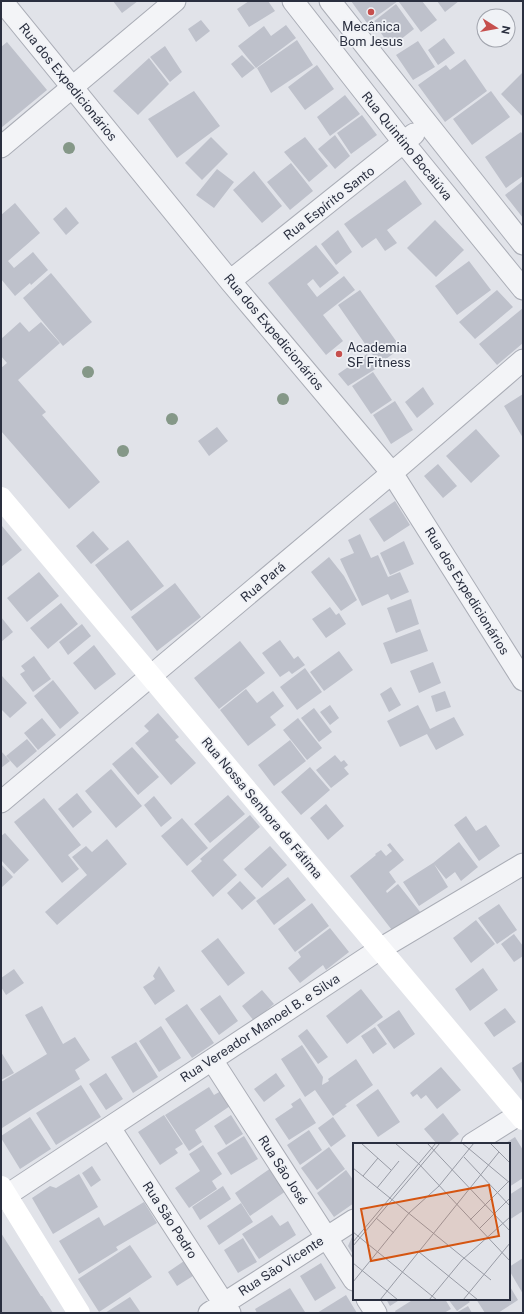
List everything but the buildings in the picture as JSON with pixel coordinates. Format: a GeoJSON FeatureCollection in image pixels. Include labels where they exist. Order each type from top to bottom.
{"type":"FeatureCollection","features":[{"type":"Feature","properties":{"kind":"street","name":"Rua dos Expedicionários"},"geometry":{"type":"LineString","coordinates":[[2,1],[230,281],[392,473],[523,680]]}},
{"type":"Feature","properties":{"kind":"street"},"geometry":{"type":"LineString","coordinates":[[1,147],[175,1]]}},
{"type":"Feature","properties":{"kind":"street","name":"Rua Quintino Bocaiúva"},"geometry":{"type":"LineString","coordinates":[[293,1],[404,143],[523,289]]}},
{"type":"Feature","properties":{"kind":"street"},"geometry":{"type":"LineString","coordinates":[[330,1],[523,244]]}},
{"type":"Feature","properties":{"kind":"street","name":"Rua Espírito Santo"},"geometry":{"type":"LineString","coordinates":[[230,281],[427,124]]}},
{"type":"Feature","properties":{"kind":"street","name":"Rua Pará"},"geometry":{"type":"LineString","coordinates":[[1,802],[392,473],[523,360]]}},
{"type":"Feature","properties":{"kind":"street","name":"Rua Nossa Senhora de Fátima"},"geometry":{"type":"LineString","coordinates":[[1,498],[380,949],[522,1115]]}},
{"type":"Feature","properties":{"kind":"street","name":"Rua Vereador Manoel B. e Silva"},"geometry":{"type":"LineString","coordinates":[[3,1194],[110,1128],[380,949],[523,864]]}},
{"type":"Feature","properties":{"kind":"street","name":"Rua São José"},"geometry":{"type":"LineString","coordinates":[[212,1060],[353,1278]]}},
{"type":"Feature","properties":{"kind":"street"},"geometry":{"type":"LineString","coordinates":[[474,1143],[522,1115]]}},
{"type":"Feature","properties":{"kind":"street","name":"Rua São Pedro"},"geometry":{"type":"LineString","coordinates":[[110,1128],[221,1310]]}},
{"type":"Feature","properties":{"kind":"street"},"geometry":{"type":"LineString","coordinates":[[3,1194],[78,1313]]}},
{"type":"Feature","properties":{"kind":"street","name":"Rua São Vicente"},"geometry":{"type":"LineString","coordinates":[[221,1310],[353,1221]]}},
{"type":"Feature","properties":{"kind":"street"},"geometry":{"type":"LineString","coordinates":[[368,1300],[376,1313]]}},
{"type":"Feature","properties":{"kind":"place","name":"Mecânica Bom Jesus"},"geometry":{"type":"Point","coordinates":[371,12]}},
{"type":"Feature","properties":{"kind":"place","name":"Academia SF Fitness"},"geometry":{"type":"Point","coordinates":[339,354]}}]}
